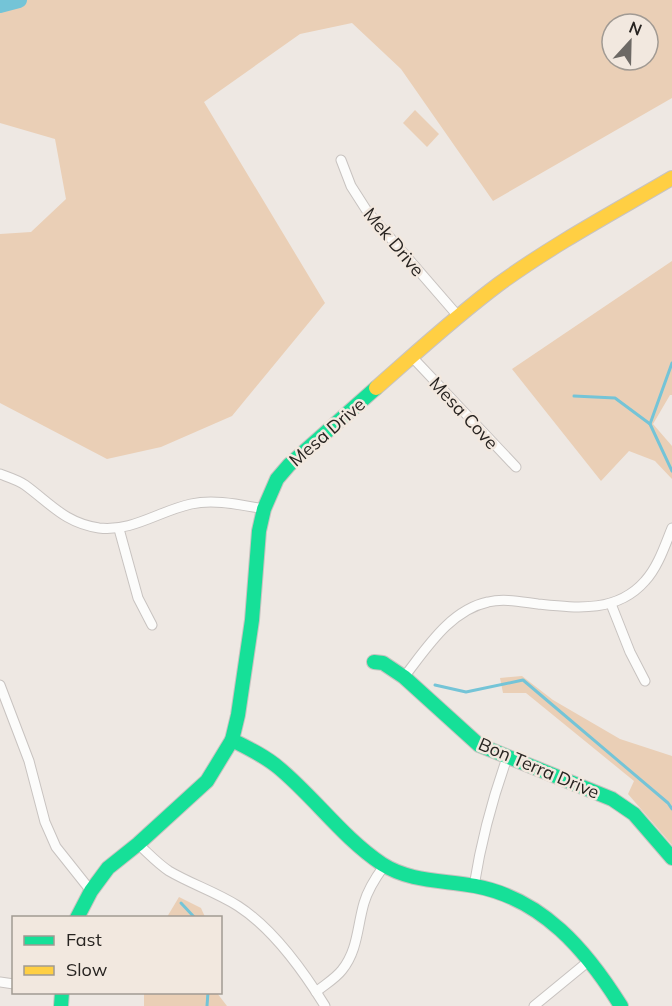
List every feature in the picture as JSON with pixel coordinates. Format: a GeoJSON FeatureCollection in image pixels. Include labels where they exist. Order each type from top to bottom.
{"type":"FeatureCollection","features":[{"type":"Feature","properties":{"kind":"street","name":"Mek Drive"},"geometry":{"type":"LineString","coordinates":[[341,160],[351,186],[367,211],[458,316]]}},
{"type":"Feature","properties":{"kind":"street","name":"Mesa Drive"},"geometry":{"type":"LineString","coordinates":[[78,916],[91,891],[108,868],[138,844],[207,780],[232,740],[248,648],[256,584],[259,531],[264,509],[277,479],[289,465],[458,316],[501,283],[600,220],[672,178]]}},
{"type":"Feature","properties":{"kind":"street","name":"Mesa Cove"},"geometry":{"type":"LineString","coordinates":[[413,358],[516,468]]}},
{"type":"Feature","properties":{"kind":"street"},"geometry":{"type":"LineString","coordinates":[[0,474],[23,484],[57,512],[75,522],[98,528],[119,530],[190,504],[227,503],[264,509]]}},
{"type":"Feature","properties":{"kind":"street"},"geometry":{"type":"LineString","coordinates":[[404,677],[450,622],[468,610],[488,602],[508,600],[582,608],[611,604],[633,592],[647,580],[672,528]]}},
{"type":"Feature","properties":{"kind":"street"},"geometry":{"type":"LineString","coordinates":[[119,530],[138,598],[152,625]]}},
{"type":"Feature","properties":{"kind":"street"},"geometry":{"type":"LineString","coordinates":[[611,604],[630,652],[645,681]]}},
{"type":"Feature","properties":{"kind":"street","name":"Bon Terra Drive"},"geometry":{"type":"LineString","coordinates":[[374,663],[383,663],[404,677],[479,745],[612,799],[634,813],[672,858]]}},
{"type":"Feature","properties":{"kind":"street"},"geometry":{"type":"LineString","coordinates":[[0,685],[29,761],[45,822],[56,847],[91,891]]}},
{"type":"Feature","properties":{"kind":"street"},"geometry":{"type":"LineString","coordinates":[[232,740],[278,766],[384,866],[405,875],[494,890],[516,898],[540,912],[562,928],[591,960],[621,1006]]}},
{"type":"Feature","properties":{"kind":"street"},"geometry":{"type":"LineString","coordinates":[[474,886],[480,847],[507,758]]}},
{"type":"Feature","properties":{"kind":"street"},"geometry":{"type":"LineString","coordinates":[[138,844],[167,870],[241,908],[265,928],[325,1006]]}},
{"type":"Feature","properties":{"kind":"street"},"geometry":{"type":"LineString","coordinates":[[316,992],[341,972],[350,958],[358,937],[363,904],[370,887],[384,866]]}},
{"type":"Feature","properties":{"kind":"street"},"geometry":{"type":"LineString","coordinates":[[534,1006],[591,960]]}},
{"type":"Feature","properties":{"kind":"shaded area"},"geometry":{"type":"Polygon","coordinates":[[[0,0],[672,0],[672,98],[493,201],[401,69],[352,23],[300,34],[204,102],[325,303],[232,416],[161,447],[107,459],[0,403],[0,234],[31,232],[66,199],[55,139],[0,123],[0,0]]]}},
{"type":"Feature","properties":{"kind":"shaded area"},"geometry":{"type":"Polygon","coordinates":[[[415,110],[439,134],[427,147],[403,123],[415,110]]]}},
{"type":"Feature","properties":{"kind":"shaded area"},"geometry":{"type":"Polygon","coordinates":[[[672,261],[672,395],[653,424],[672,446],[672,479],[655,461],[629,451],[601,481],[512,369],[672,261]]]}},
{"type":"Feature","properties":{"kind":"shaded area"},"geometry":{"type":"Polygon","coordinates":[[[522,676],[553,700],[620,739],[672,756],[672,845],[628,794],[634,781],[526,693],[503,693],[500,678],[522,676]]]}},
{"type":"Feature","properties":{"kind":"shaded area"},"geometry":{"type":"Polygon","coordinates":[[[179,897],[201,908],[205,916],[168,916],[179,897]]]}},
{"type":"Feature","properties":{"kind":"shaded area"},"geometry":{"type":"Polygon","coordinates":[[[144,994],[218,994],[227,1006],[144,1006],[144,994]]]}},
{"type":"Feature","properties":{"kind":"waterway"},"geometry":{"type":"LineString","coordinates":[[0,5],[19,0]]}},
{"type":"Feature","properties":{"kind":"waterway"},"geometry":{"type":"LineString","coordinates":[[672,363],[650,424],[672,471]]}},
{"type":"Feature","properties":{"kind":"waterway"},"geometry":{"type":"LineString","coordinates":[[574,396],[615,398],[650,424]]}},
{"type":"Feature","properties":{"kind":"waterway"},"geometry":{"type":"LineString","coordinates":[[435,685],[466,692],[523,680],[668,803],[672,809]]}},
{"type":"Feature","properties":{"kind":"waterway"},"geometry":{"type":"LineString","coordinates":[[181,903],[193,916]]}},
{"type":"Feature","properties":{"kind":"waterway"},"geometry":{"type":"LineString","coordinates":[[207,1006],[208,994]]}},
{"type":"Feature","properties":{"kind":"traffic: fast"},"geometry":{"type":"LineString","coordinates":[[78,916],[91,891],[108,868],[207,781],[232,740],[238,715],[252,620],[259,531],[264,509],[277,479],[289,465],[376,388]]}},
{"type":"Feature","properties":{"kind":"traffic: fast"},"geometry":{"type":"LineString","coordinates":[[374,662],[383,663],[404,677],[479,745],[612,799],[634,814],[672,858]]}},
{"type":"Feature","properties":{"kind":"traffic: fast"},"geometry":{"type":"LineString","coordinates":[[232,740],[279,768],[342,830],[382,864],[404,874],[427,880],[475,886],[499,893],[522,902],[542,915],[560,930],[593,965],[621,1006]]}},
{"type":"Feature","properties":{"kind":"traffic: fast"},"geometry":{"type":"LineString","coordinates":[[61,1006],[62,994]]}},
{"type":"Feature","properties":{"kind":"traffic: slow"},"geometry":{"type":"LineString","coordinates":[[376,388],[452,321],[520,269],[672,178]]}}]}
